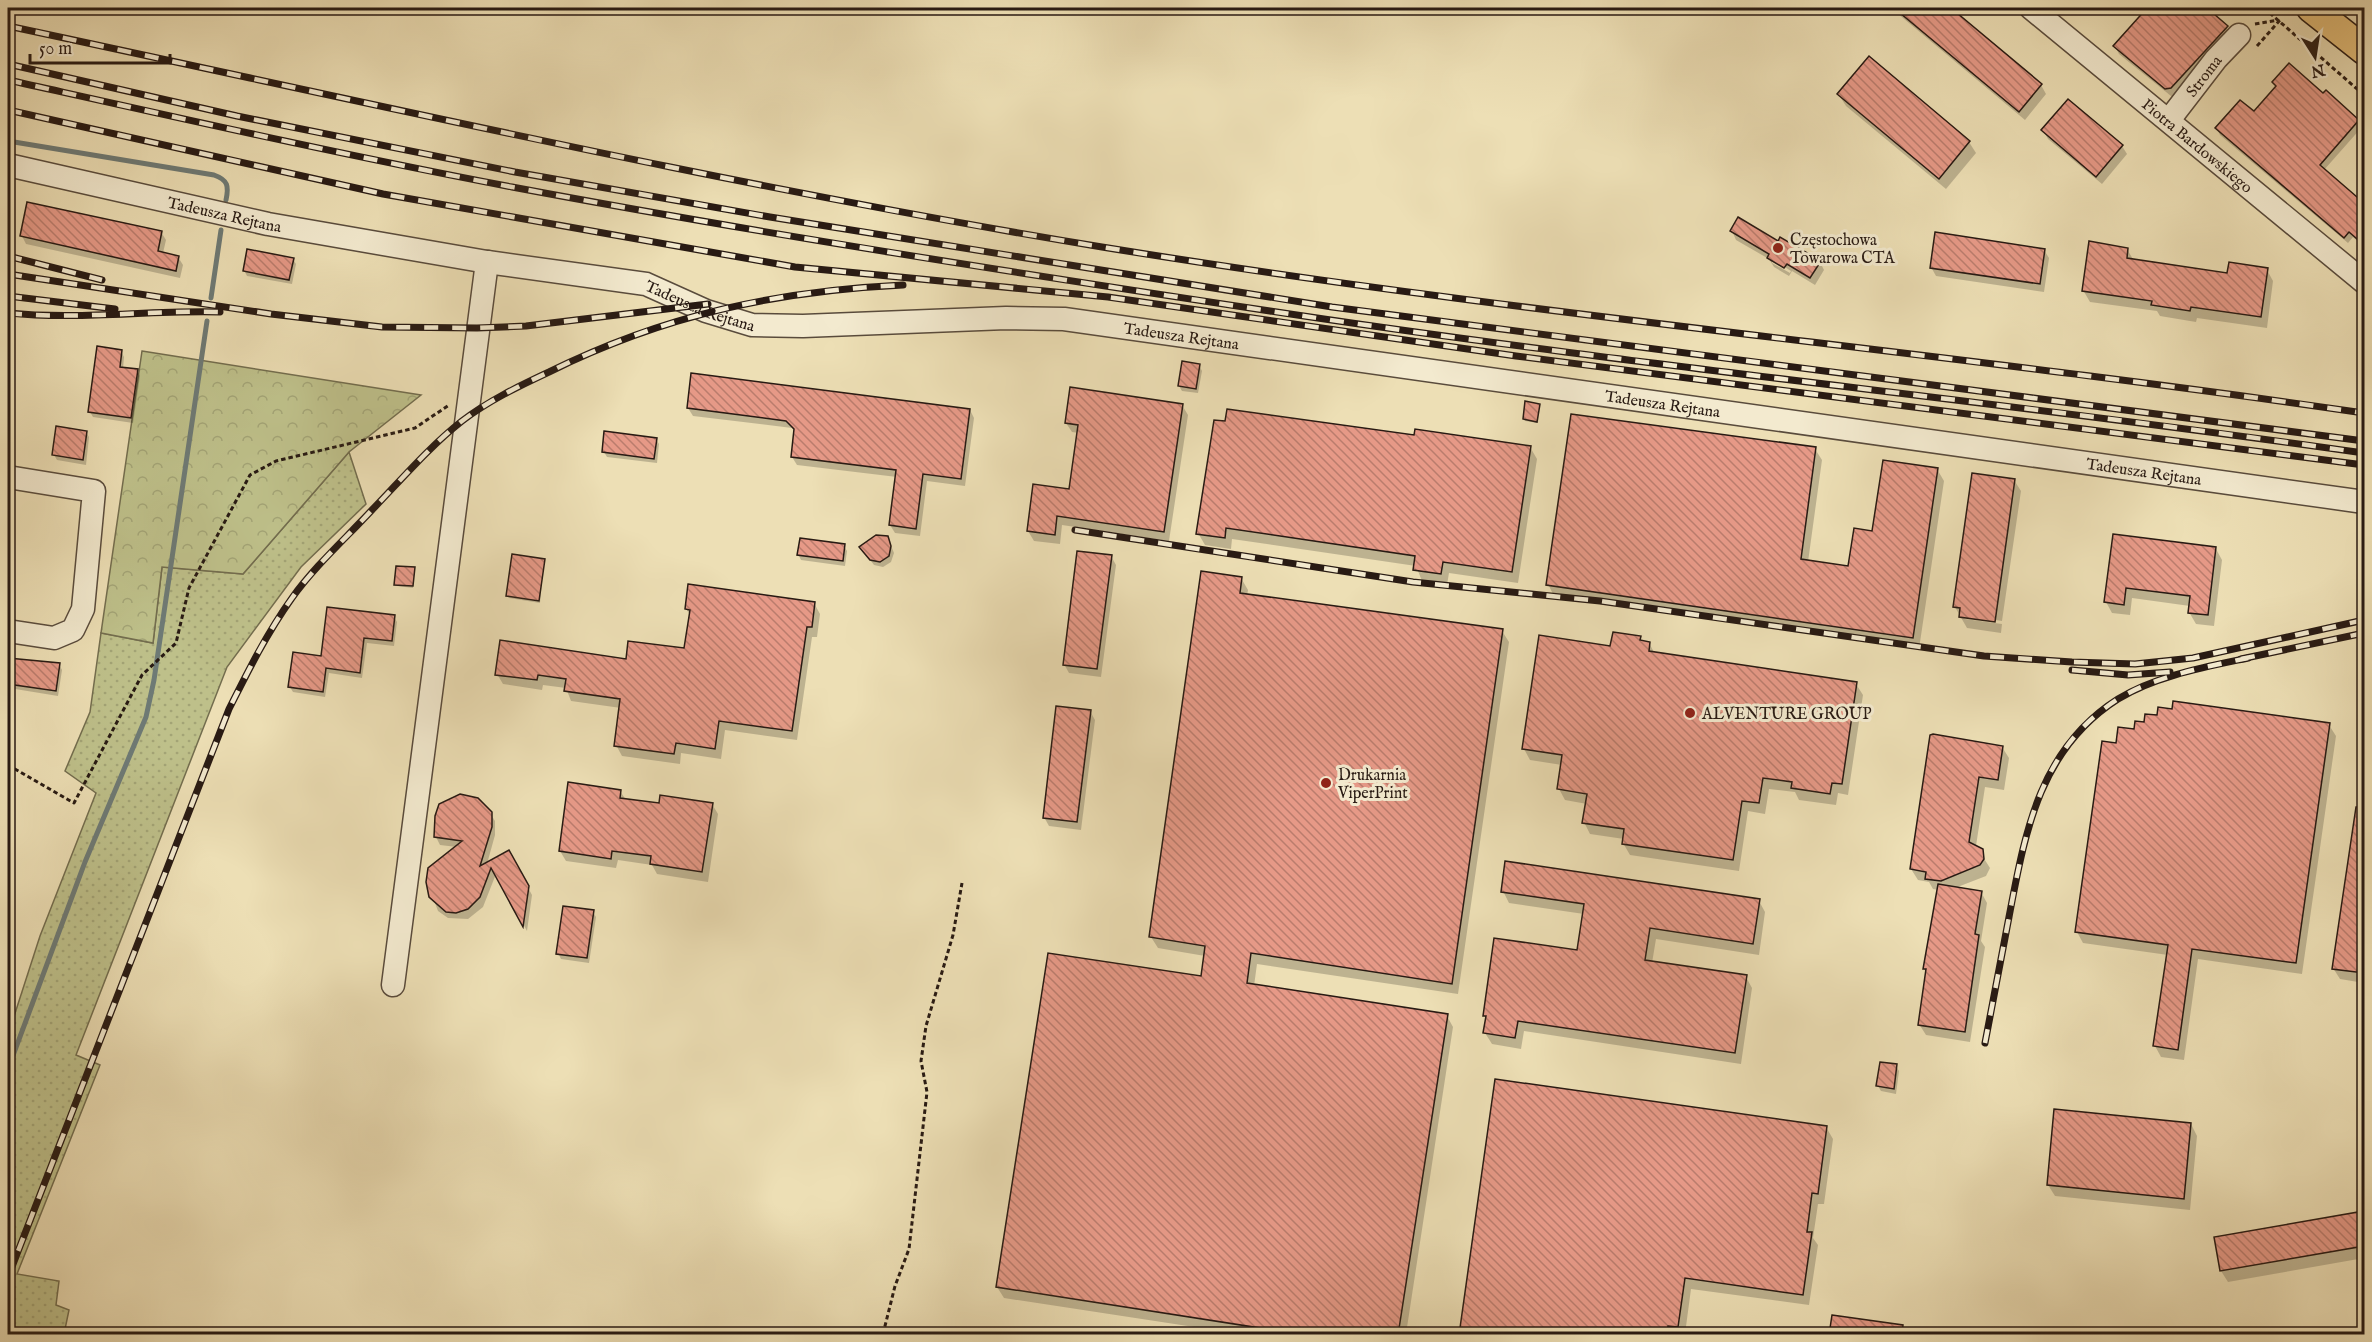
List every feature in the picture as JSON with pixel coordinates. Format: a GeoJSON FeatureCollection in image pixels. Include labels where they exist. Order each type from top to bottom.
{"type":"FeatureCollection","features":[{"type":"Feature","properties":{"kind":"main road"},"geometry":{"type":"LineString","coordinates":[[2311,8],[2364,50]]}},
{"type":"Feature","properties":{"kind":"street","name":"Piotra Bardowskiego"},"geometry":{"type":"LineString","coordinates":[[2031,8],[2364,282]]}},
{"type":"Feature","properties":{"kind":"street","name":"Stroma"},"geometry":{"type":"LineString","coordinates":[[2169,120],[2216,59],[2246,42]]}},
{"type":"Feature","properties":{"kind":"street","name":"Tadeusza Rejtana"},"geometry":{"type":"LineString","coordinates":[[8,165],[268,224],[487,262],[646,284],[706,311],[752,325],[802,326],[994,318],[1064,319],[2364,502]]}},
{"type":"Feature","properties":{"kind":"street"},"geometry":{"type":"LineString","coordinates":[[393,985],[487,262]]}},
{"type":"Feature","properties":{"kind":"street"},"geometry":{"type":"LineString","coordinates":[[8,477],[94,491],[83,609],[73,630],[54,638],[8,631]]}},
{"type":"Feature","properties":{"kind":"path"},"geometry":{"type":"LineString","coordinates":[[2225,8],[2230,10],[2237,8]]}},
{"type":"Feature","properties":{"kind":"path"},"geometry":{"type":"LineString","coordinates":[[2264,8],[2364,95]]}},
{"type":"Feature","properties":{"kind":"path"},"geometry":{"type":"LineString","coordinates":[[2246,42],[2280,20]]}},
{"type":"Feature","properties":{"kind":"path"},"geometry":{"type":"LineString","coordinates":[[8,765],[74,803],[142,675],[176,643],[189,588],[250,475],[276,461],[415,429],[469,391]]}},
{"type":"Feature","properties":{"kind":"path"},"geometry":{"type":"LineString","coordinates":[[883,1335],[895,1286],[909,1250],[927,1092],[921,1061],[926,1026],[953,935],[962,883]]}},
{"type":"Feature","properties":{"kind":"green space"},"geometry":{"type":"Polygon","coordinates":[[[142,351],[421,395],[349,452],[243,574],[162,567],[153,643],[101,633],[142,351]]]}},
{"type":"Feature","properties":{"kind":"green space"},"geometry":{"type":"Polygon","coordinates":[[[349,452],[366,504],[301,567],[227,667],[76,1055],[100,1065],[17,1274],[59,1281],[56,1305],[69,1310],[64,1334],[8,1333],[8,1035],[40,936],[96,793],[65,771],[90,712],[101,633],[153,643],[162,567],[243,574],[349,452]]]}},
{"type":"Feature","properties":{"kind":"building"},"geometry":{"type":"Polygon","coordinates":[[[1894,8],[1951,8],[2042,84],[2019,112],[1894,8]]]}},
{"type":"Feature","properties":{"kind":"building"},"geometry":{"type":"Polygon","coordinates":[[[2147,8],[2207,8],[2228,26],[2171,88],[2165,89],[2113,46],[2147,8]]]}},
{"type":"Feature","properties":{"kind":"building"},"geometry":{"type":"Polygon","coordinates":[[[1869,56],[1970,141],[1939,179],[1837,94],[1869,56]]]}},
{"type":"Feature","properties":{"kind":"building"},"geometry":{"type":"Polygon","coordinates":[[[2289,63],[2323,93],[2326,90],[2359,120],[2320,165],[2364,203],[2364,245],[2349,232],[2344,238],[2215,128],[2240,100],[2254,111],[2276,86],[2272,82],[2289,63]]]}},
{"type":"Feature","properties":{"kind":"building"},"geometry":{"type":"Polygon","coordinates":[[[2068,99],[2123,145],[2096,177],[2041,130],[2068,99]]]}},
{"type":"Feature","properties":{"kind":"building"},"geometry":{"type":"Polygon","coordinates":[[[27,202],[162,231],[158,251],[179,256],[176,271],[20,236],[27,202]]]}},
{"type":"Feature","properties":{"kind":"building","name":"Częstochowa Towarowa CTA"},"geometry":{"type":"Polygon","coordinates":[[[1738,217],[1778,241],[1780,237],[1821,261],[1810,278],[1787,264],[1784,268],[1767,258],[1769,254],[1730,231],[1738,217]]]}},
{"type":"Feature","properties":{"kind":"building"},"geometry":{"type":"Polygon","coordinates":[[[1935,232],[2045,249],[2040,284],[1930,268],[1935,232]]]}},
{"type":"Feature","properties":{"kind":"building"},"geometry":{"type":"Polygon","coordinates":[[[2089,241],[2128,248],[2127,258],[2227,273],[2229,262],[2268,268],[2261,317],[2191,307],[2190,311],[2151,305],[2152,301],[2082,291],[2089,241]]]}},
{"type":"Feature","properties":{"kind":"building"},"geometry":{"type":"Polygon","coordinates":[[[247,249],[294,258],[289,280],[243,271],[247,249]]]}},
{"type":"Feature","properties":{"kind":"building"},"geometry":{"type":"Polygon","coordinates":[[[97,346],[122,350],[120,367],[138,369],[131,418],[88,412],[97,346]]]}},
{"type":"Feature","properties":{"kind":"building"},"geometry":{"type":"Polygon","coordinates":[[[1182,361],[1200,364],[1196,389],[1178,386],[1182,361]]]}},
{"type":"Feature","properties":{"kind":"building"},"geometry":{"type":"Polygon","coordinates":[[[691,373],[970,409],[961,479],[923,474],[916,529],[889,525],[896,470],[791,457],[794,429],[786,421],[687,408],[691,373]]]}},
{"type":"Feature","properties":{"kind":"building"},"geometry":{"type":"Polygon","coordinates":[[[1070,387],[1183,404],[1164,532],[1057,516],[1055,535],[1027,531],[1033,484],[1069,489],[1078,425],[1065,423],[1070,387]]]}},
{"type":"Feature","properties":{"kind":"building"},"geometry":{"type":"Polygon","coordinates":[[[1525,401],[1540,404],[1537,422],[1523,419],[1525,401]]]}},
{"type":"Feature","properties":{"kind":"building"},"geometry":{"type":"Polygon","coordinates":[[[1227,409],[1414,435],[1415,429],[1531,446],[1512,572],[1443,562],[1441,574],[1413,570],[1415,556],[1226,528],[1225,538],[1196,534],[1214,420],[1225,421],[1227,409]]]}},
{"type":"Feature","properties":{"kind":"building"},"geometry":{"type":"Polygon","coordinates":[[[1571,414],[1816,447],[1801,559],[1848,566],[1854,528],[1872,531],[1883,460],[1938,468],[1913,638],[1546,585],[1571,414]]]}},
{"type":"Feature","properties":{"kind":"building"},"geometry":{"type":"Polygon","coordinates":[[[56,426],[87,431],[83,460],[52,455],[56,426]]]}},
{"type":"Feature","properties":{"kind":"building"},"geometry":{"type":"Polygon","coordinates":[[[604,431],[657,438],[654,459],[602,452],[604,431]]]}},
{"type":"Feature","properties":{"kind":"building"},"geometry":{"type":"Polygon","coordinates":[[[1972,473],[2015,479],[1995,622],[1959,617],[1960,608],[1953,607],[1972,473]]]}},
{"type":"Feature","properties":{"kind":"building"},"geometry":{"type":"Polygon","coordinates":[[[2113,534],[2216,547],[2208,615],[2188,613],[2190,596],[2126,588],[2124,605],[2104,602],[2113,534]]]}},
{"type":"Feature","properties":{"kind":"building"},"geometry":{"type":"Polygon","coordinates":[[[876,535],[888,536],[891,546],[889,556],[880,562],[870,560],[859,547],[876,535]]]}},
{"type":"Feature","properties":{"kind":"building"},"geometry":{"type":"Polygon","coordinates":[[[800,538],[845,544],[843,561],[797,555],[800,538]]]}},
{"type":"Feature","properties":{"kind":"building"},"geometry":{"type":"Polygon","coordinates":[[[1077,551],[1112,555],[1097,669],[1063,665],[1077,551]]]}},
{"type":"Feature","properties":{"kind":"building"},"geometry":{"type":"Polygon","coordinates":[[[512,554],[545,559],[539,601],[506,596],[512,554]]]}},
{"type":"Feature","properties":{"kind":"building"},"geometry":{"type":"Polygon","coordinates":[[[396,566],[415,567],[413,586],[394,585],[396,566]]]}},
{"type":"Feature","properties":{"kind":"building"},"geometry":{"type":"Polygon","coordinates":[[[1201,571],[1242,577],[1240,593],[1503,629],[1452,984],[1251,953],[1247,983],[1448,1014],[1398,1335],[1305,1335],[996,1287],[1048,953],[1201,976],[1205,946],[1149,937],[1201,571]]]}},
{"type":"Feature","properties":{"kind":"building"},"geometry":{"type":"Polygon","coordinates":[[[688,584],[815,602],[812,627],[807,627],[792,731],[719,721],[715,749],[676,743],[674,754],[614,746],[620,699],[564,691],[566,679],[538,675],[537,680],[495,675],[500,640],[626,659],[628,641],[684,648],[690,610],[685,609],[688,584]]]}},
{"type":"Feature","properties":{"kind":"building"},"geometry":{"type":"Polygon","coordinates":[[[327,607],[395,615],[392,641],[364,638],[360,673],[326,668],[323,692],[288,687],[293,652],[321,656],[327,607]]]}},
{"type":"Feature","properties":{"kind":"building","name":"ALVENTURE GROUP"},"geometry":{"type":"Polygon","coordinates":[[[1613,632],[1641,636],[1640,640],[1650,642],[1649,651],[1857,682],[1842,784],[1832,783],[1830,794],[1791,788],[1792,782],[1763,778],[1759,803],[1742,801],[1733,860],[1622,844],[1624,829],[1582,823],[1587,794],[1557,789],[1562,755],[1522,749],[1539,635],[1610,646],[1613,632]]]}},
{"type":"Feature","properties":{"kind":"building"},"geometry":{"type":"Polygon","coordinates":[[[8,658],[60,663],[56,691],[8,684],[8,658]]]}},
{"type":"Feature","properties":{"kind":"building"},"geometry":{"type":"Polygon","coordinates":[[[2173,701],[2330,723],[2296,963],[2192,949],[2178,1050],[2153,1046],[2168,945],[2075,932],[2102,741],[2116,743],[2118,727],[2134,729],[2135,721],[2144,722],[2145,714],[2157,715],[2158,707],[2172,709],[2173,701]]]}},
{"type":"Feature","properties":{"kind":"building"},"geometry":{"type":"Polygon","coordinates":[[[1056,706],[1091,710],[1077,822],[1043,818],[1056,706]]]}},
{"type":"Feature","properties":{"kind":"building"},"geometry":{"type":"Polygon","coordinates":[[[1930,735],[2003,746],[1998,780],[1979,777],[1969,842],[1983,849],[1984,859],[1980,865],[1941,881],[1925,879],[1926,872],[1910,869],[1930,735]]]}},
{"type":"Feature","properties":{"kind":"building"},"geometry":{"type":"Polygon","coordinates":[[[568,782],[621,790],[620,798],[659,803],[660,795],[713,803],[702,872],[650,864],[651,856],[612,851],[611,859],[559,851],[568,782]]]}},
{"type":"Feature","properties":{"kind":"building"},"geometry":{"type":"Polygon","coordinates":[[[460,794],[478,798],[492,812],[492,827],[480,866],[509,850],[529,886],[523,927],[491,868],[480,897],[468,909],[456,913],[446,912],[429,897],[426,882],[428,868],[462,841],[434,837],[435,816],[439,804],[460,794]]]}},
{"type":"Feature","properties":{"kind":"building"},"geometry":{"type":"Polygon","coordinates":[[[2356,807],[2364,807],[2364,973],[2332,969],[2356,807]]]}},
{"type":"Feature","properties":{"kind":"building"},"geometry":{"type":"Polygon","coordinates":[[[1505,861],[1760,899],[1753,944],[1650,928],[1645,960],[1747,975],[1735,1053],[1518,1021],[1515,1038],[1483,1033],[1486,1016],[1483,1016],[1494,938],[1577,950],[1584,904],[1501,892],[1505,861]]]}},
{"type":"Feature","properties":{"kind":"building"},"geometry":{"type":"Polygon","coordinates":[[[1938,884],[1982,891],[1975,934],[1979,935],[1965,1032],[1918,1025],[1926,969],[1923,969],[1938,884]]]}},
{"type":"Feature","properties":{"kind":"building"},"geometry":{"type":"Polygon","coordinates":[[[563,906],[594,910],[587,958],[556,954],[563,906]]]}},
{"type":"Feature","properties":{"kind":"building"},"geometry":{"type":"Polygon","coordinates":[[[1880,1062],[1897,1064],[1894,1089],[1876,1086],[1880,1062]]]}},
{"type":"Feature","properties":{"kind":"building"},"geometry":{"type":"Polygon","coordinates":[[[1495,1079],[1827,1126],[1818,1194],[1812,1193],[1807,1232],[1812,1232],[1803,1295],[1685,1278],[1678,1327],[1668,1326],[1667,1335],[1459,1335],[1495,1079]]]}},
{"type":"Feature","properties":{"kind":"building"},"geometry":{"type":"Polygon","coordinates":[[[2054,1109],[2191,1123],[2184,1199],[2047,1185],[2054,1109]]]}},
{"type":"Feature","properties":{"kind":"building"},"geometry":{"type":"Polygon","coordinates":[[[2364,1211],[2364,1246],[2220,1271],[2214,1237],[2364,1211]]]}},
{"type":"Feature","properties":{"kind":"building"},"geometry":{"type":"Polygon","coordinates":[[[1832,1315],[1903,1325],[1902,1335],[1829,1335],[1832,1315]]]}},
{"type":"Feature","properties":{"kind":"waterway"},"geometry":{"type":"LineString","coordinates":[[8,141],[214,175],[225,181],[226,200]]}},
{"type":"Feature","properties":{"kind":"waterway"},"geometry":{"type":"LineString","coordinates":[[211,298],[221,230]]}},
{"type":"Feature","properties":{"kind":"waterway"},"geometry":{"type":"LineString","coordinates":[[8,1069],[85,862],[146,717],[154,680],[207,321]]}},
{"type":"Feature","properties":{"kind":"railway"},"geometry":{"type":"LineString","coordinates":[[8,26],[690,171],[1102,247],[1417,293],[2207,391],[2364,413]]}},
{"type":"Feature","properties":{"kind":"railway"},"geometry":{"type":"LineString","coordinates":[[8,64],[237,116],[515,172],[770,217],[1332,307],[2364,441]]}},
{"type":"Feature","properties":{"kind":"railway"},"geometry":{"type":"LineString","coordinates":[[8,80],[449,175],[701,221],[985,267],[1407,331],[2364,453]]}},
{"type":"Feature","properties":{"kind":"railway"},"geometry":{"type":"LineString","coordinates":[[8,110],[383,194],[795,267],[1108,297],[1516,356],[2364,465]]}},
{"type":"Feature","properties":{"kind":"railway"},"geometry":{"type":"LineString","coordinates":[[8,256],[102,280]]}},
{"type":"Feature","properties":{"kind":"railway"},"geometry":{"type":"LineString","coordinates":[[8,274],[271,314],[382,327],[526,326],[708,304]]}},
{"type":"Feature","properties":{"kind":"railway"},"geometry":{"type":"LineString","coordinates":[[8,1277],[229,709],[274,625],[292,598],[320,564],[415,464],[450,431],[482,407],[538,377],[635,335],[722,309],[810,293],[903,285]]}},
{"type":"Feature","properties":{"kind":"railway"},"geometry":{"type":"LineString","coordinates":[[8,296],[115,309]]}},
{"type":"Feature","properties":{"kind":"railway"},"geometry":{"type":"LineString","coordinates":[[8,313],[61,316],[220,312]]}},
{"type":"Feature","properties":{"kind":"railway"},"geometry":{"type":"LineString","coordinates":[[1075,530],[1413,582],[1600,601],[1984,656],[2135,664],[2193,658],[2364,620]]}},
{"type":"Feature","properties":{"kind":"railway"},"geometry":{"type":"LineString","coordinates":[[2241,659],[2364,633]]}},
{"type":"Feature","properties":{"kind":"railway"},"geometry":{"type":"LineString","coordinates":[[1985,1043],[2015,886],[2030,824],[2053,768],[2070,742],[2091,719],[2132,691],[2181,673],[2248,658]]}},
{"type":"Feature","properties":{"kind":"railway"},"geometry":{"type":"LineString","coordinates":[[2072,670],[2128,675],[2170,672]]}},
{"type":"Feature","properties":{"kind":"place","name":"Częstochowa Towarowa CTA"},"geometry":{"type":"Point","coordinates":[1778,248]}},
{"type":"Feature","properties":{"kind":"place","name":"ALVENTURE GROUP"},"geometry":{"type":"Point","coordinates":[1690,713]}},
{"type":"Feature","properties":{"kind":"place","name":"Drukarnia ViperPrint"},"geometry":{"type":"Point","coordinates":[1326,783]}}]}
